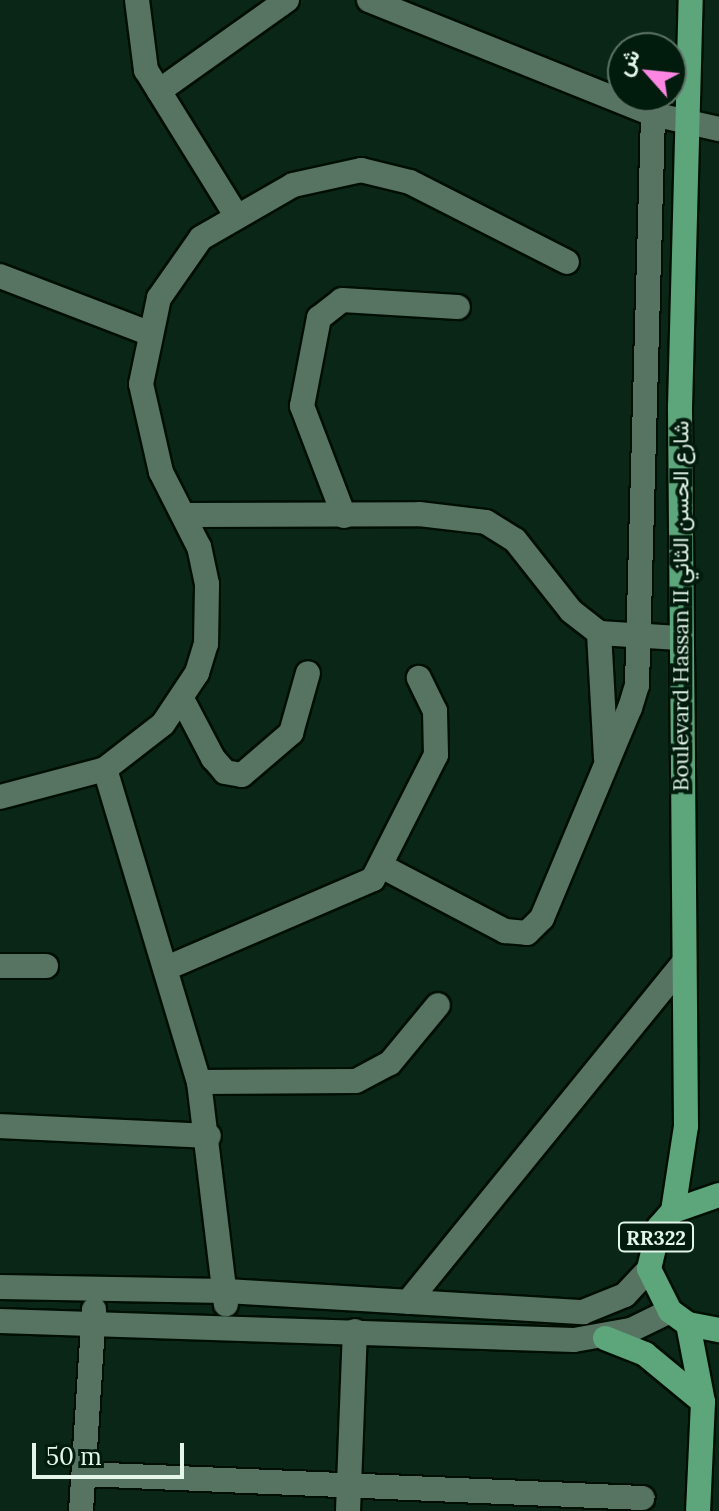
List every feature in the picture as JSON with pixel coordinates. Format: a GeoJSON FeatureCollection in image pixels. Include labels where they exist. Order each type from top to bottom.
{"type":"FeatureCollection","features":[{"type":"Feature","properties":{"kind":"main road","name":"Boulevard Hassan II شارع الحسن الثاني"},"geometry":{"type":"LineString","coordinates":[[673,1211],[686,1126],[679,638],[691,0]]}},
{"type":"Feature","properties":{"kind":"main road","name":"RR322"},"geometry":{"type":"LineString","coordinates":[[698,1511],[703,1402],[679,1318],[649,1269],[659,1227],[673,1211],[719,1195]]}},
{"type":"Feature","properties":{"kind":"main road"},"geometry":{"type":"LineString","coordinates":[[679,1318],[719,1330]]}},
{"type":"Feature","properties":{"kind":"main road"},"geometry":{"type":"LineString","coordinates":[[605,1338],[645,1354],[703,1402]]}},
{"type":"Feature","properties":{"kind":"street"},"geometry":{"type":"LineString","coordinates":[[137,0],[139,49],[159,91],[236,215]]}},
{"type":"Feature","properties":{"kind":"street"},"geometry":{"type":"LineString","coordinates":[[159,91],[287,0]]}},
{"type":"Feature","properties":{"kind":"street"},"geometry":{"type":"LineString","coordinates":[[369,0],[653,114],[719,129]]}},
{"type":"Feature","properties":{"kind":"street"},"geometry":{"type":"LineString","coordinates":[[383,867],[505,931],[527,933],[542,918],[637,685],[653,114]]}},
{"type":"Feature","properties":{"kind":"street"},"geometry":{"type":"LineString","coordinates":[[0,797],[105,769],[182,699],[206,644],[209,612],[199,547],[147,427],[146,332],[179,262],[236,215],[293,185],[361,170],[410,182],[567,262]]}},
{"type":"Feature","properties":{"kind":"street"},"geometry":{"type":"LineString","coordinates":[[0,276],[146,332]]}},
{"type":"Feature","properties":{"kind":"street"},"geometry":{"type":"LineString","coordinates":[[344,516],[302,406],[319,318],[342,300],[458,307]]}},
{"type":"Feature","properties":{"kind":"street"},"geometry":{"type":"LineString","coordinates":[[185,515],[344,516],[486,522],[515,540],[571,611],[599,633],[679,638]]}},
{"type":"Feature","properties":{"kind":"street"},"geometry":{"type":"LineString","coordinates":[[599,633],[606,766]]}},
{"type":"Feature","properties":{"kind":"street"},"geometry":{"type":"LineString","coordinates":[[182,699],[213,758],[225,772],[242,775],[291,733],[308,673]]}},
{"type":"Feature","properties":{"kind":"street"},"geometry":{"type":"LineString","coordinates":[[169,967],[354,893],[383,867],[436,755],[435,711],[419,678]]}},
{"type":"Feature","properties":{"kind":"street"},"geometry":{"type":"LineString","coordinates":[[105,769],[169,967],[199,1082],[209,1136],[227,1327]]}},
{"type":"Feature","properties":{"kind":"street"},"geometry":{"type":"LineString","coordinates":[[408,1302],[684,962]]}},
{"type":"Feature","properties":{"kind":"street"},"geometry":{"type":"LineString","coordinates":[[0,966],[46,966]]}},
{"type":"Feature","properties":{"kind":"street"},"geometry":{"type":"LineString","coordinates":[[199,1082],[356,1081],[390,1063],[438,1005]]}},
{"type":"Feature","properties":{"kind":"street"},"geometry":{"type":"LineString","coordinates":[[0,1126],[209,1136]]}},
{"type":"Feature","properties":{"kind":"street"},"geometry":{"type":"LineString","coordinates":[[0,1287],[226,1291],[583,1312],[625,1295],[649,1269]]}},
{"type":"Feature","properties":{"kind":"street"},"geometry":{"type":"LineString","coordinates":[[81,1511],[96,1290]]}},
{"type":"Feature","properties":{"kind":"street"},"geometry":{"type":"LineString","coordinates":[[0,1321],[605,1338],[679,1318]]}},
{"type":"Feature","properties":{"kind":"street"},"geometry":{"type":"LineString","coordinates":[[348,1511],[355,1331]]}},
{"type":"Feature","properties":{"kind":"street"},"geometry":{"type":"LineString","coordinates":[[84,1474],[350,1485],[522,1502],[642,1498]]}}]}
